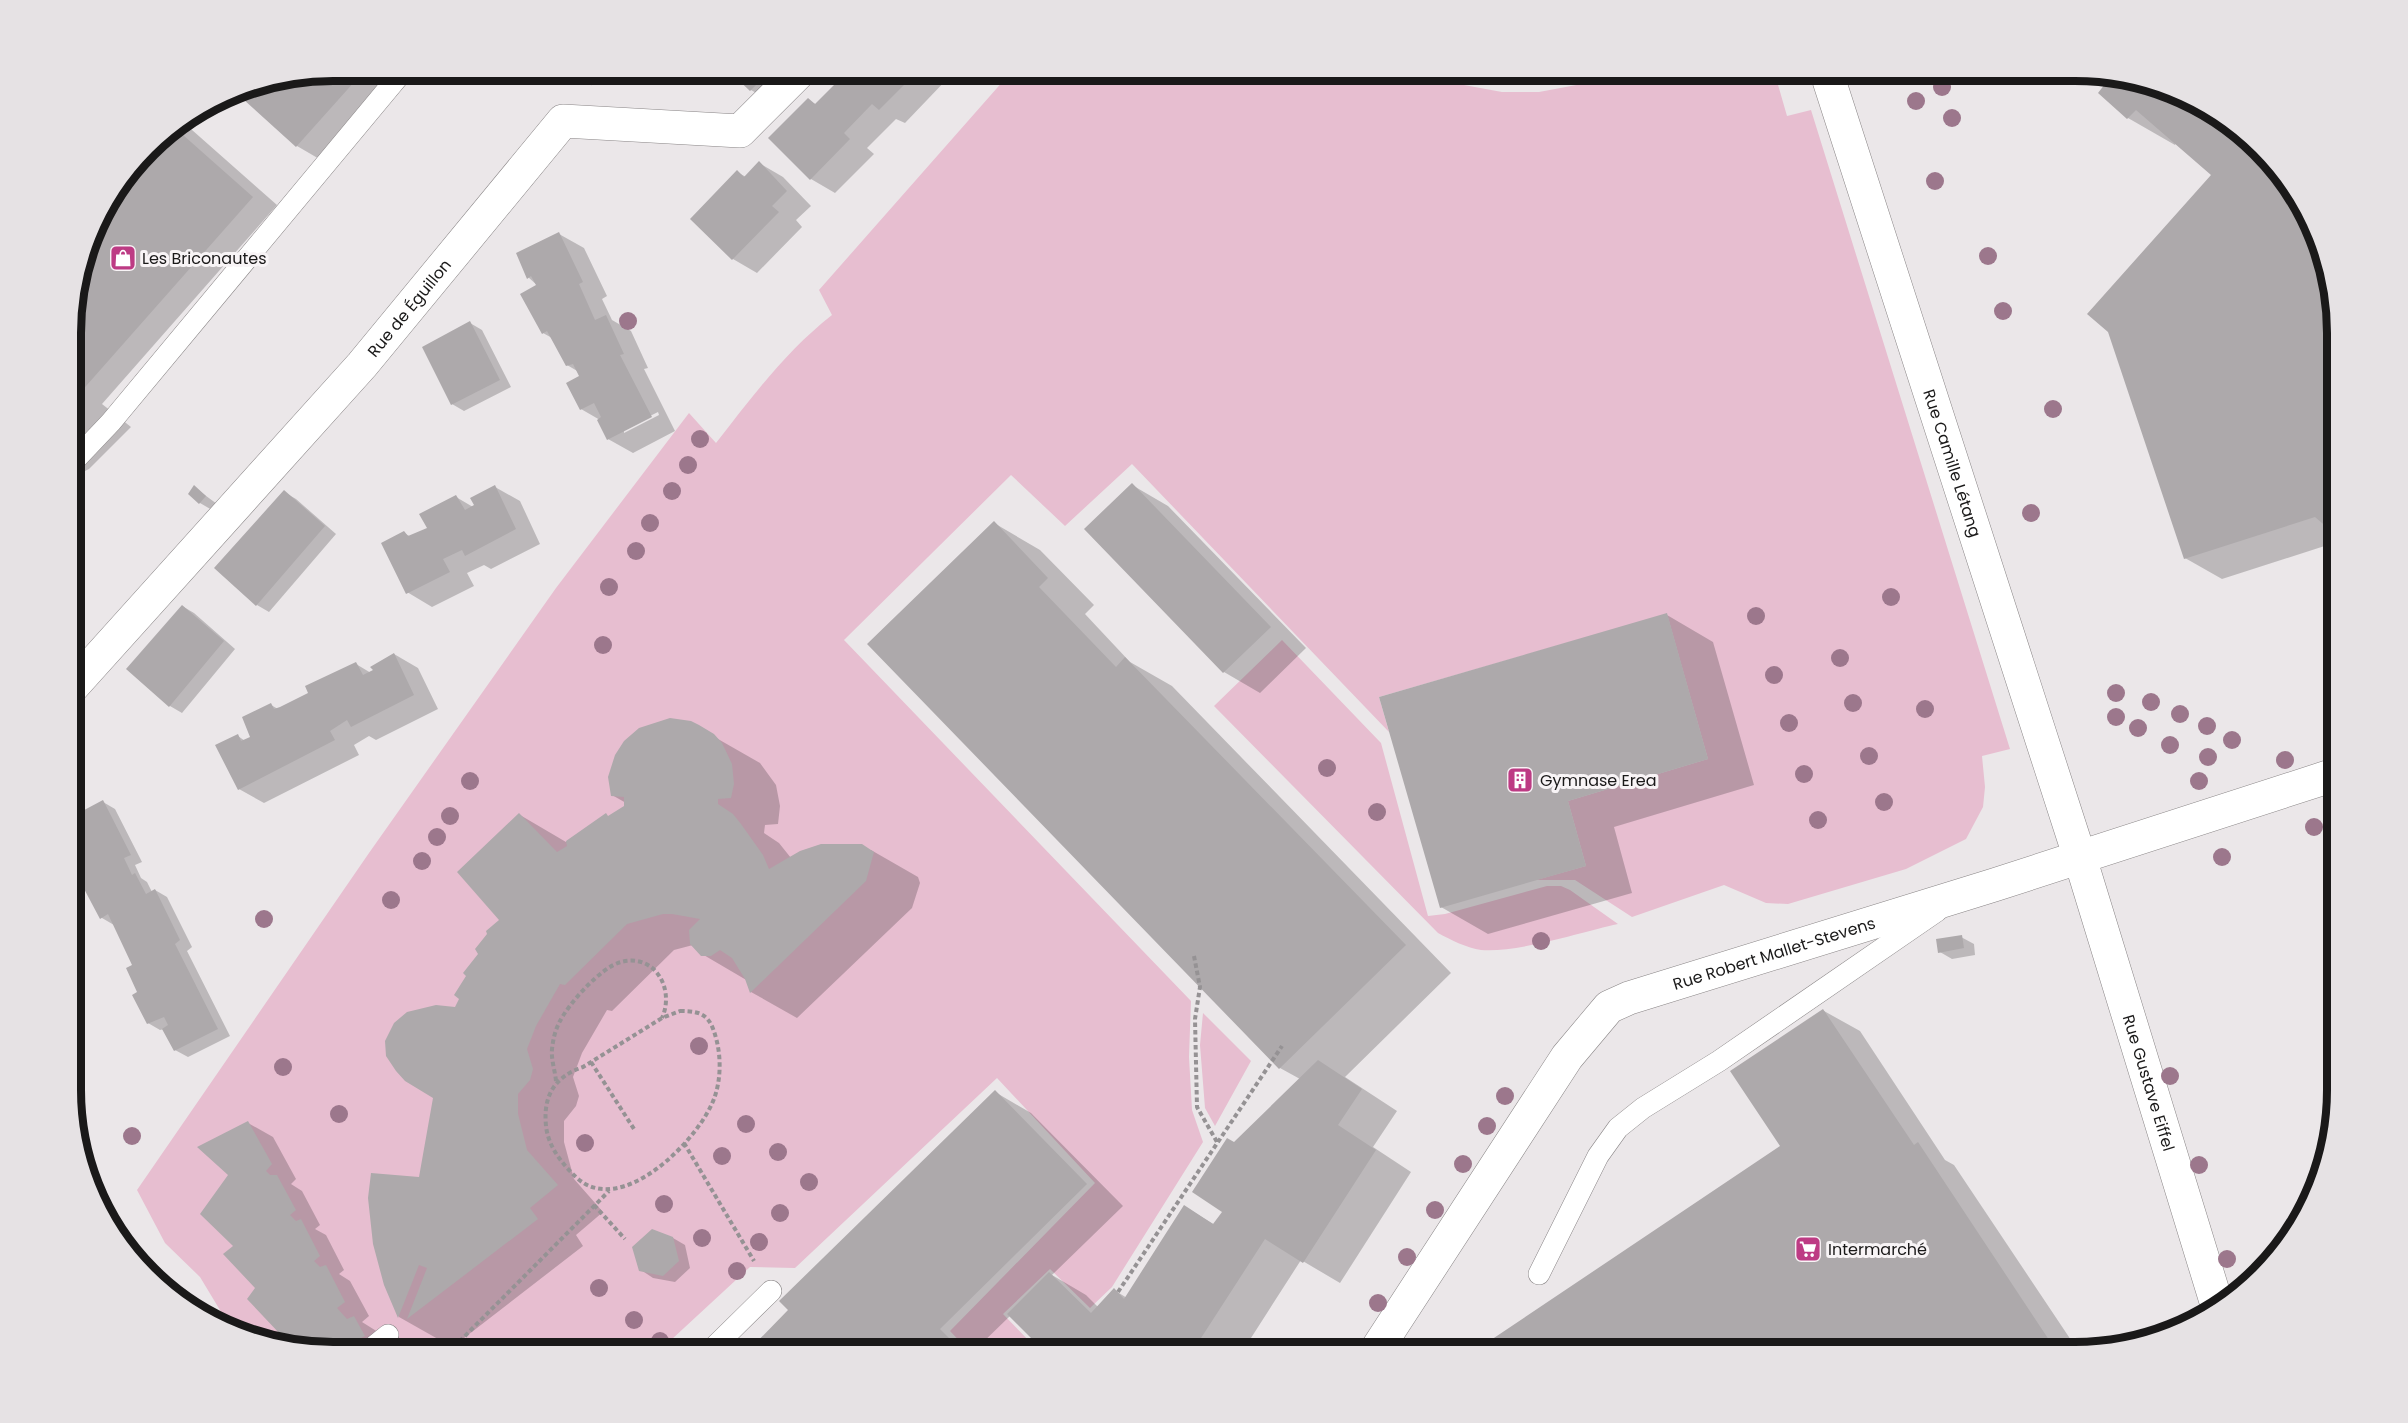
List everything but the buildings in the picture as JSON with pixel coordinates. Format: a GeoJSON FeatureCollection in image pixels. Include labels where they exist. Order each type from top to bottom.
{"type":"FeatureCollection","features":[{"type":"Feature","properties":{"kind":"street","name":"Rue de Éguillon"},"geometry":{"type":"LineString","coordinates":[[81,677],[362,365],[563,121],[740,131],[789,81]]}},
{"type":"Feature","properties":{"kind":"street","name":"Rue Camille Létang"},"geometry":{"type":"LineString","coordinates":[[1830,81],[2080,858]]}},
{"type":"Feature","properties":{"kind":"street","name":"Rue Robert Mallet-Stevens"},"geometry":{"type":"LineString","coordinates":[[1382,1342],[1567,1058],[1609,1007],[1629,998],[2080,858],[2166,827],[2327,777]]}},
{"type":"Feature","properties":{"kind":"street","name":"Rue Gustave Eiffel"},"geometry":{"type":"LineString","coordinates":[[2080,858],[2215,1299]]}},
{"type":"Feature","properties":{"kind":"lane"},"geometry":{"type":"LineString","coordinates":[[81,454],[111,422],[394,81]]}},
{"type":"Feature","properties":{"kind":"lane"},"geometry":{"type":"LineString","coordinates":[[1539,1274],[1598,1156],[1618,1128],[1643,1108],[1719,1061],[1960,895]]}},
{"type":"Feature","properties":{"kind":"lane"},"geometry":{"type":"LineString","coordinates":[[720,1342],[771,1291]]}},
{"type":"Feature","properties":{"kind":"lane"},"geometry":{"type":"LineString","coordinates":[[380,1342],[388,1335]]}},
{"type":"Feature","properties":{"kind":"path"},"geometry":{"type":"LineString","coordinates":[[1194,956],[1200,987],[1195,1019],[1197,1107],[1216,1142]]}},
{"type":"Feature","properties":{"kind":"path"},"geometry":{"type":"LineString","coordinates":[[556,1081],[662,1018],[681,1011],[694,1011],[706,1016],[713,1029],[718,1047],[720,1071],[714,1097],[698,1128],[646,1176],[625,1186],[609,1190],[595,1190],[580,1181],[555,1152],[547,1134],[545,1114],[556,1081],[551,1058],[554,1037],[560,1021],[583,991],[613,964],[624,961],[638,962],[654,968],[664,980],[666,1009],[662,1018]]}},
{"type":"Feature","properties":{"kind":"path"},"geometry":{"type":"LineString","coordinates":[[1118,1292],[1282,1046]]}},
{"type":"Feature","properties":{"kind":"path"},"geometry":{"type":"LineString","coordinates":[[591,1062],[634,1129]]}},
{"type":"Feature","properties":{"kind":"path"},"geometry":{"type":"LineString","coordinates":[[684,1143],[771,1291]]}},
{"type":"Feature","properties":{"kind":"path"},"geometry":{"type":"LineString","coordinates":[[459,1342],[609,1190]]}},
{"type":"Feature","properties":{"kind":"path"},"geometry":{"type":"LineString","coordinates":[[594,1205],[625,1239]]}},
{"type":"Feature","properties":{"kind":"shaded area"},"geometry":{"type":"Polygon","coordinates":[[[1003,81],[1452,81],[1502,92],[1539,92],[1598,81],[1777,81],[1787,116],[1811,110],[2010,749],[1982,756],[1985,787],[1983,807],[1966,839],[1906,869],[1788,904],[1766,903],[1724,885],[1632,917],[1575,880],[1536,880],[1586,866],[1568,801],[1708,759],[1667,614],[1379,697],[1389,732],[1132,464],[1065,526],[1011,475],[844,640],[1191,1001],[1189,1057],[1192,1110],[1203,1142],[1112,1287],[1090,1308],[1050,1269],[1003,1314],[1030,1342],[960,1342],[950,1331],[1095,1183],[997,1078],[795,1268],[750,1267],[669,1342],[333,1342],[284,1337],[252,1329],[224,1317],[200,1277],[165,1243],[137,1190],[369,853],[556,588],[689,413],[716,443],[784,359],[832,315],[819,290],[1003,81]]]}},
{"type":"Feature","properties":{"kind":"shaded area"},"geometry":{"type":"Polygon","coordinates":[[[1282,640],[1381,743],[1428,916],[1445,914],[1547,886],[1561,886],[1618,924],[1531,945],[1496,950],[1470,947],[1438,933],[1214,706],[1282,640]]]}},
{"type":"Feature","properties":{"kind":"shaded area"},"geometry":{"type":"Polygon","coordinates":[[[1203,1013],[1251,1061],[1215,1126],[1205,1108],[1200,1045],[1203,1013]]]}},
{"type":"Feature","properties":{"kind":"place","name":"Les Briconautes"},"geometry":{"type":"Point","coordinates":[123,258]}},
{"type":"Feature","properties":{"kind":"place","name":"Gymnase Erea"},"geometry":{"type":"Point","coordinates":[1520,780]}},
{"type":"Feature","properties":{"kind":"place","name":"Intermarché"},"geometry":{"type":"Point","coordinates":[1808,1249]}}]}
